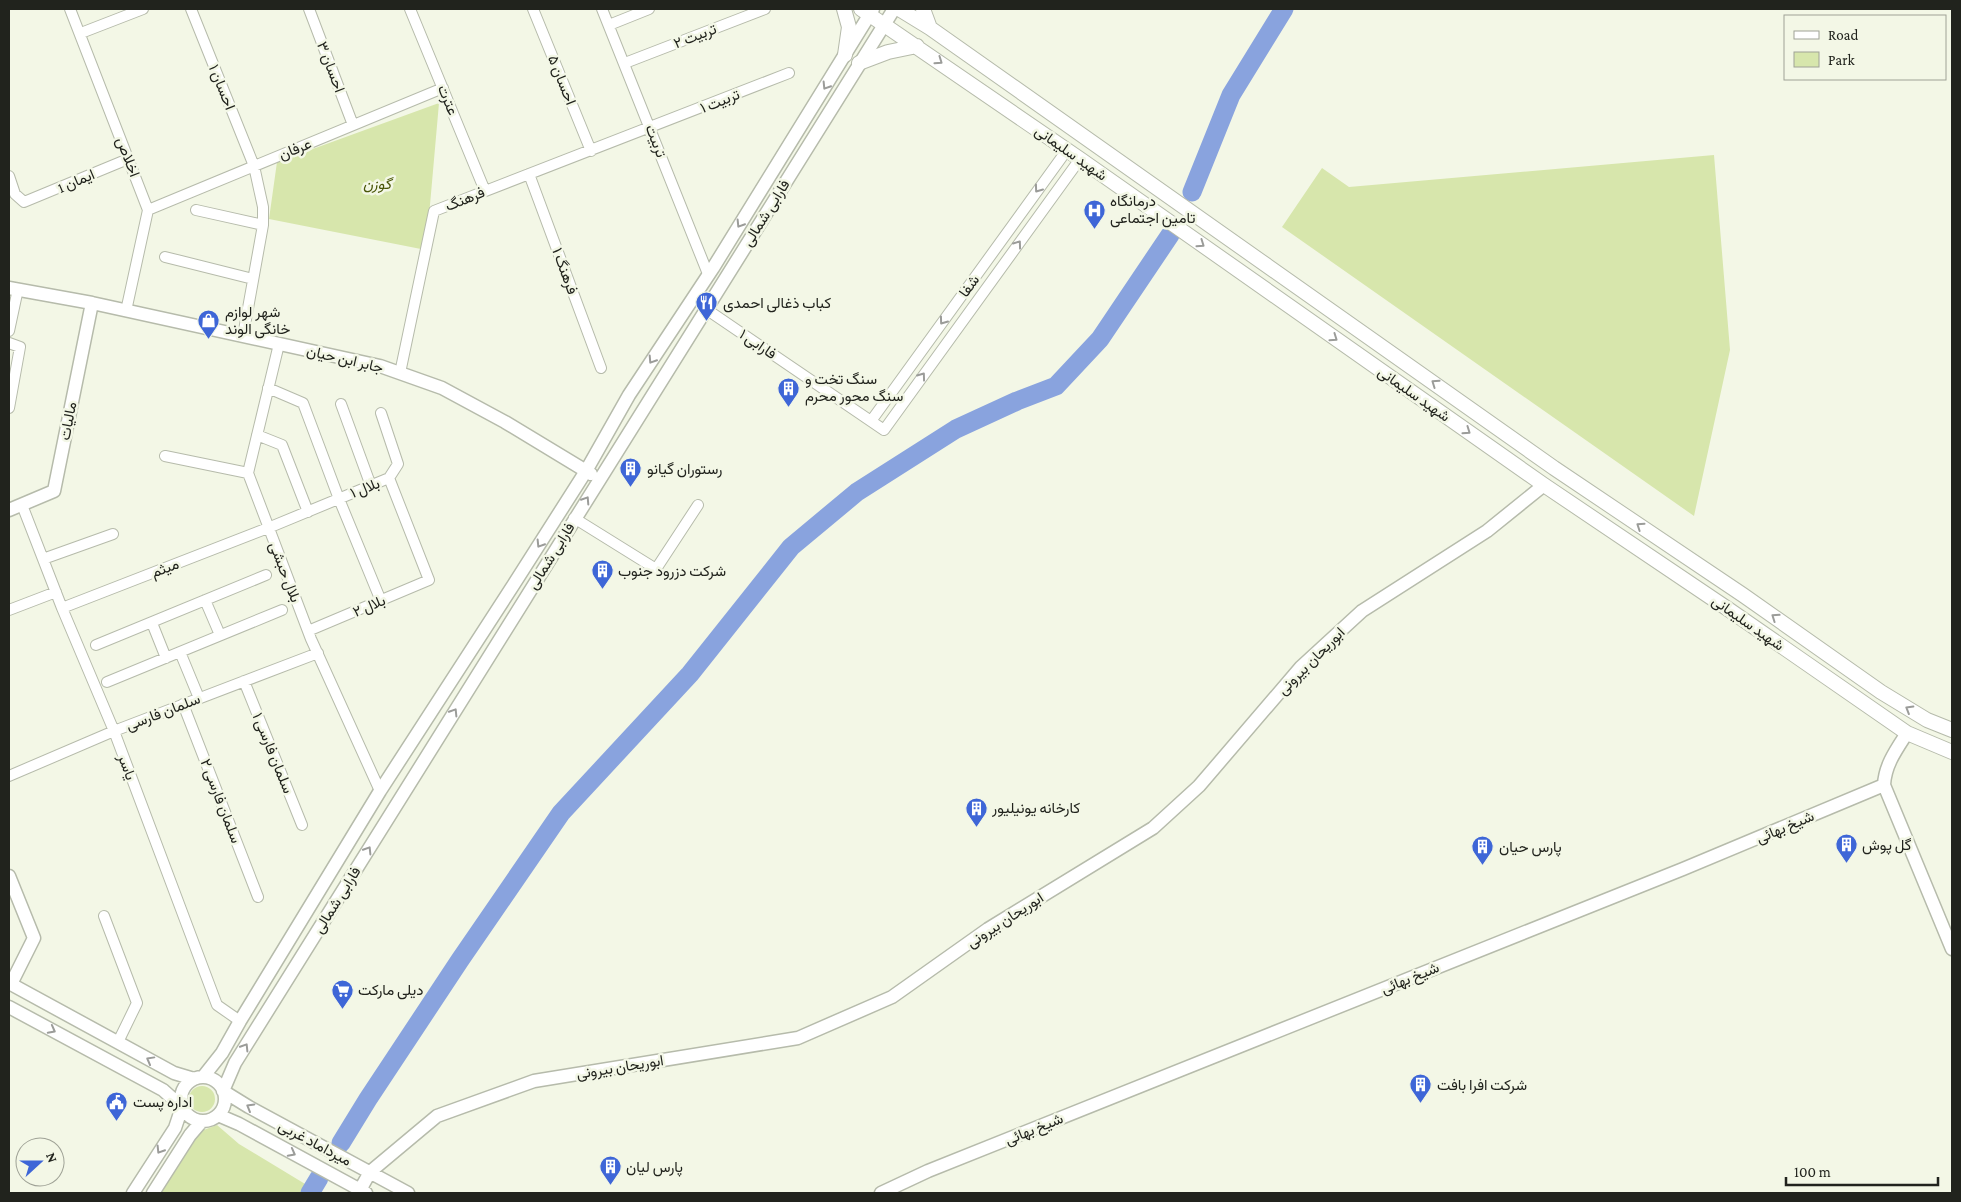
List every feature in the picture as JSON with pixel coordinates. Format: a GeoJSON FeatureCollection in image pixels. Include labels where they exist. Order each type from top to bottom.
{"type":"FeatureCollection","features":[{"type":"Feature","properties":{"kind":"main road"},"geometry":{"type":"LineString","coordinates":[[842,60],[849,27],[844,9]]}},
{"type":"Feature","properties":{"kind":"main road","name":"شهید سلیمانی"},"geometry":{"type":"LineString","coordinates":[[899,9],[930,28],[1554,468],[1743,595],[1880,692],[1927,720],[1952,730]]}},
{"type":"Feature","properties":{"kind":"main road"},"geometry":{"type":"LineString","coordinates":[[923,9],[930,28]]}},
{"type":"Feature","properties":{"kind":"main road","name":"شهید سلیمانی"},"geometry":{"type":"LineString","coordinates":[[868,11],[1544,485],[1907,733],[1952,752]]}},
{"type":"Feature","properties":{"kind":"main road"},"geometry":{"type":"LineString","coordinates":[[855,69],[888,52],[917,46]]}},
{"type":"Feature","properties":{"kind":"street","name":"اخلاص"},"geometry":{"type":"LineString","coordinates":[[70,9],[81,33],[148,210]]}},
{"type":"Feature","properties":{"kind":"street"},"geometry":{"type":"LineString","coordinates":[[81,33],[143,9]]}},
{"type":"Feature","properties":{"kind":"street","name":"احسان ۱"},"geometry":{"type":"LineString","coordinates":[[191,9],[254,166],[264,207],[263,225],[243,336]]}},
{"type":"Feature","properties":{"kind":"street","name":"احسان ۳"},"geometry":{"type":"LineString","coordinates":[[309,9],[353,125]]}},
{"type":"Feature","properties":{"kind":"street","name":"عترت"},"geometry":{"type":"LineString","coordinates":[[410,9],[485,191]]}},
{"type":"Feature","properties":{"kind":"street","name":"احسان ۵"},"geometry":{"type":"LineString","coordinates":[[533,9],[591,151]]}},
{"type":"Feature","properties":{"kind":"street","name":"تربیت"},"geometry":{"type":"LineString","coordinates":[[602,9],[708,274]]}},
{"type":"Feature","properties":{"kind":"street"},"geometry":{"type":"LineString","coordinates":[[609,24],[649,9]]}},
{"type":"Feature","properties":{"kind":"street","name":"تربیت ۲"},"geometry":{"type":"LineString","coordinates":[[625,63],[765,9]]}},
{"type":"Feature","properties":{"kind":"street","name":"فارابی شمالی"},"geometry":{"type":"LineString","coordinates":[[223,1091],[235,1063],[894,9]]}},
{"type":"Feature","properties":{"kind":"street","name":"فارابی شمالی"},"geometry":{"type":"LineString","coordinates":[[199,1078],[222,1053],[380,791],[586,471],[629,395],[708,274],[842,60],[868,11]]}},
{"type":"Feature","properties":{"kind":"street"},"geometry":{"type":"LineString","coordinates":[[842,60],[855,69]]}},
{"type":"Feature","properties":{"kind":"street","name":"تربیت ۱"},"geometry":{"type":"LineString","coordinates":[[651,128],[789,73]]}},
{"type":"Feature","properties":{"kind":"street","name":"عرفان"},"geometry":{"type":"LineString","coordinates":[[148,210],[443,88]]}},
{"type":"Feature","properties":{"kind":"street","name":"فرهنگ"},"geometry":{"type":"LineString","coordinates":[[400,373],[434,211],[651,128]]}},
{"type":"Feature","properties":{"kind":"street","name":"شفا"},"geometry":{"type":"LineString","coordinates":[[871,421],[1067,150]]}},
{"type":"Feature","properties":{"kind":"street","name":"ایمان 1"},"geometry":{"type":"LineString","coordinates":[[9,179],[16,194],[24,202],[128,159]]}},
{"type":"Feature","properties":{"kind":"street","name":"شفا"},"geometry":{"type":"LineString","coordinates":[[884,430],[1080,159]]}},
{"type":"Feature","properties":{"kind":"street"},"geometry":{"type":"LineString","coordinates":[[1054,168],[1066,178]]}},
{"type":"Feature","properties":{"kind":"street","name":"فرهنگ ۱"},"geometry":{"type":"LineString","coordinates":[[529,174],[601,368]]}},
{"type":"Feature","properties":{"kind":"street"},"geometry":{"type":"LineString","coordinates":[[126,311],[148,210]]}},
{"type":"Feature","properties":{"kind":"street"},"geometry":{"type":"LineString","coordinates":[[196,210],[263,225]]}},
{"type":"Feature","properties":{"kind":"street"},"geometry":{"type":"LineString","coordinates":[[994,251],[1006,260]]}},
{"type":"Feature","properties":{"kind":"street"},"geometry":{"type":"LineString","coordinates":[[165,257],[254,279]]}},
{"type":"Feature","properties":{"kind":"street"},"geometry":{"type":"LineString","coordinates":[[9,331],[13,288]]}},
{"type":"Feature","properties":{"kind":"street","name":"جابر ابن حیان"},"geometry":{"type":"LineString","coordinates":[[13,288],[92,303],[380,366],[442,388],[505,422],[600,479]]}},
{"type":"Feature","properties":{"kind":"street","name":"مالیات"},"geometry":{"type":"LineString","coordinates":[[9,510],[54,491],[92,303]]}},
{"type":"Feature","properties":{"kind":"street","name":"فارابی ۱"},"geometry":{"type":"LineString","coordinates":[[706,309],[884,430]]}},
{"type":"Feature","properties":{"kind":"street"},"geometry":{"type":"LineString","coordinates":[[9,343],[20,347],[9,408]]}},
{"type":"Feature","properties":{"kind":"street"},"geometry":{"type":"LineString","coordinates":[[165,456],[248,473],[279,344]]}},
{"type":"Feature","properties":{"kind":"street"},"geometry":{"type":"LineString","coordinates":[[268,388],[304,403],[381,601]]}},
{"type":"Feature","properties":{"kind":"street"},"geometry":{"type":"LineString","coordinates":[[341,404],[371,486]]}},
{"type":"Feature","properties":{"kind":"street"},"geometry":{"type":"LineString","coordinates":[[381,413],[398,464],[389,478]]}},
{"type":"Feature","properties":{"kind":"street"},"geometry":{"type":"LineString","coordinates":[[257,435],[282,445],[308,512]]}},
{"type":"Feature","properties":{"kind":"street","name":"بلال حبشی"},"geometry":{"type":"LineString","coordinates":[[248,473],[308,631],[380,791]]}},
{"type":"Feature","properties":{"kind":"street","name":"بلال ۱"},"geometry":{"type":"LineString","coordinates":[[268,528],[389,478],[429,580]]}},
{"type":"Feature","properties":{"kind":"street","name":"ابوریحان بیرونی"},"geometry":{"type":"LineString","coordinates":[[370,1172],[437,1116],[534,1081],[798,1038],[892,997],[988,929],[1153,828],[1199,786],[1301,667],[1362,611],[1487,531],[1544,485]]}},
{"type":"Feature","properties":{"kind":"street","name":"یاسر"},"geometry":{"type":"LineString","coordinates":[[22,505],[62,608],[114,731],[217,1005],[240,1021]]}},
{"type":"Feature","properties":{"kind":"street"},"geometry":{"type":"LineString","coordinates":[[574,518],[656,569],[698,505]]}},
{"type":"Feature","properties":{"kind":"street","name":"میثم"},"geometry":{"type":"LineString","coordinates":[[62,608],[268,528]]}},
{"type":"Feature","properties":{"kind":"street"},"geometry":{"type":"LineString","coordinates":[[43,559],[113,534]]}},
{"type":"Feature","properties":{"kind":"street"},"geometry":{"type":"LineString","coordinates":[[96,645],[266,575]]}},
{"type":"Feature","properties":{"kind":"street","name":"بلال ۲"},"geometry":{"type":"LineString","coordinates":[[308,631],[429,580]]}},
{"type":"Feature","properties":{"kind":"street"},"geometry":{"type":"LineString","coordinates":[[9,610],[56,592]]}},
{"type":"Feature","properties":{"kind":"street"},"geometry":{"type":"LineString","coordinates":[[206,600],[220,635]]}},
{"type":"Feature","properties":{"kind":"street"},"geometry":{"type":"LineString","coordinates":[[107,682],[282,610]]}},
{"type":"Feature","properties":{"kind":"street"},"geometry":{"type":"LineString","coordinates":[[152,623],[166,658]]}},
{"type":"Feature","properties":{"kind":"street"},"geometry":{"type":"LineString","coordinates":[[180,652],[199,698]]}},
{"type":"Feature","properties":{"kind":"street","name":"سلمان فارسی"},"geometry":{"type":"LineString","coordinates":[[9,776],[114,731],[318,652]]}},
{"type":"Feature","properties":{"kind":"street","name":"سلمان فارسی ۱"},"geometry":{"type":"LineString","coordinates":[[244,681],[302,824]]}},
{"type":"Feature","properties":{"kind":"street","name":"سلمان فارسی ۲"},"geometry":{"type":"LineString","coordinates":[[184,704],[258,897]]}},
{"type":"Feature","properties":{"kind":"street"},"geometry":{"type":"LineString","coordinates":[[1907,733],[1894,752],[1885,771],[1884,785],[1952,948]]}},
{"type":"Feature","properties":{"kind":"street","name":"شیخ بهائی"},"geometry":{"type":"LineString","coordinates":[[881,1193],[928,1171],[1674,873],[1884,785]]}},
{"type":"Feature","properties":{"kind":"street"},"geometry":{"type":"LineString","coordinates":[[9,876],[34,938],[10,983],[174,1073],[215,1081],[223,1091],[224,1104],[218,1115],[214,1118],[202,1121],[190,1117],[163,1090],[9,1007]]}},
{"type":"Feature","properties":{"kind":"street"},"geometry":{"type":"LineString","coordinates":[[104,916],[137,1003],[118,1042]]}},
{"type":"Feature","properties":{"kind":"street"},"geometry":{"type":"LineString","coordinates":[[133,1193],[175,1128],[182,1107],[181,1100],[184,1087],[199,1078]]}},
{"type":"Feature","properties":{"kind":"street","name":"میرداماد غربی"},"geometry":{"type":"LineString","coordinates":[[223,1091],[408,1193]]}},
{"type":"Feature","properties":{"kind":"street","name":"میرداماد غربی"},"geometry":{"type":"LineString","coordinates":[[218,1115],[239,1124],[363,1191]]}},
{"type":"Feature","properties":{"kind":"street"},"geometry":{"type":"LineString","coordinates":[[153,1193],[190,1135],[202,1121]]}},
{"type":"Feature","properties":{"kind":"street"},"geometry":{"type":"LineString","coordinates":[[363,1191],[370,1172]]}},
{"type":"Feature","properties":{"kind":"green space","name":"گوزن"},"geometry":{"type":"Polygon","coordinates":[[[439,103],[426,250],[269,219],[277,162],[439,103]]]}},
{"type":"Feature","properties":{"kind":"green space"},"geometry":{"type":"Polygon","coordinates":[[[1714,155],[1730,350],[1694,516],[1282,227],[1322,168],[1349,187],[1714,155]]]}},
{"type":"Feature","properties":{"kind":"green space"},"geometry":{"type":"Polygon","coordinates":[[[202,1086],[211,1090],[215,1099],[211,1108],[202,1112],[193,1108],[189,1099],[193,1090],[202,1086]]]}},
{"type":"Feature","properties":{"kind":"green space"},"geometry":{"type":"Polygon","coordinates":[[[217,1125],[239,1144],[320,1193],[161,1193],[201,1131],[217,1125]]]}},
{"type":"Feature","properties":{"kind":"waterway"},"geometry":{"type":"LineString","coordinates":[[1192,192],[1231,95],[1284,9]]}},
{"type":"Feature","properties":{"kind":"waterway"},"geometry":{"type":"LineString","coordinates":[[341,1143],[460,960],[561,813],[690,674],[791,547],[857,492],[956,429],[1017,401],[1056,386],[1100,339],[1170,235]]}},
{"type":"Feature","properties":{"kind":"waterway"},"geometry":{"type":"LineString","coordinates":[[310,1193],[319,1178]]}},
{"type":"Feature","properties":{"kind":"place","name":"درمانگاه تامین اجتماعی"},"geometry":{"type":"Point","coordinates":[1094,229]}},
{"type":"Feature","properties":{"kind":"place","name":"کباب ذغالی احمدی"},"geometry":{"type":"Point","coordinates":[707,322]}},
{"type":"Feature","properties":{"kind":"place","name":"شهر لوازم خانگی الوند"},"geometry":{"type":"Point","coordinates":[209,340]}},
{"type":"Feature","properties":{"kind":"place","name":"سنگ تخت و سنگ محور محرم"},"geometry":{"type":"Point","coordinates":[789,407]}},
{"type":"Feature","properties":{"kind":"place","name":"رستوران گیانو"},"geometry":{"type":"Point","coordinates":[631,488]}},
{"type":"Feature","properties":{"kind":"place","name":"شرکت دزرود جنوب"},"geometry":{"type":"Point","coordinates":[602,590]}},
{"type":"Feature","properties":{"kind":"place","name":"کارخانه یونیلیور"},"geometry":{"type":"Point","coordinates":[976,827]}},
{"type":"Feature","properties":{"kind":"place","name":"گل پوش"},"geometry":{"type":"Point","coordinates":[1846,864]}},
{"type":"Feature","properties":{"kind":"place","name":"پارس حیان"},"geometry":{"type":"Point","coordinates":[1483,866]}},
{"type":"Feature","properties":{"kind":"place","name":"دیلی مارکت"},"geometry":{"type":"Point","coordinates":[342,1009]}},
{"type":"Feature","properties":{"kind":"place","name":"شرکت افرا بافت"},"geometry":{"type":"Point","coordinates":[1421,1104]}},
{"type":"Feature","properties":{"kind":"place","name":"اداره پست"},"geometry":{"type":"Point","coordinates":[117,1121]}},
{"type":"Feature","properties":{"kind":"place","name":"پارس لیان"},"geometry":{"type":"Point","coordinates":[610,1186]}}]}
